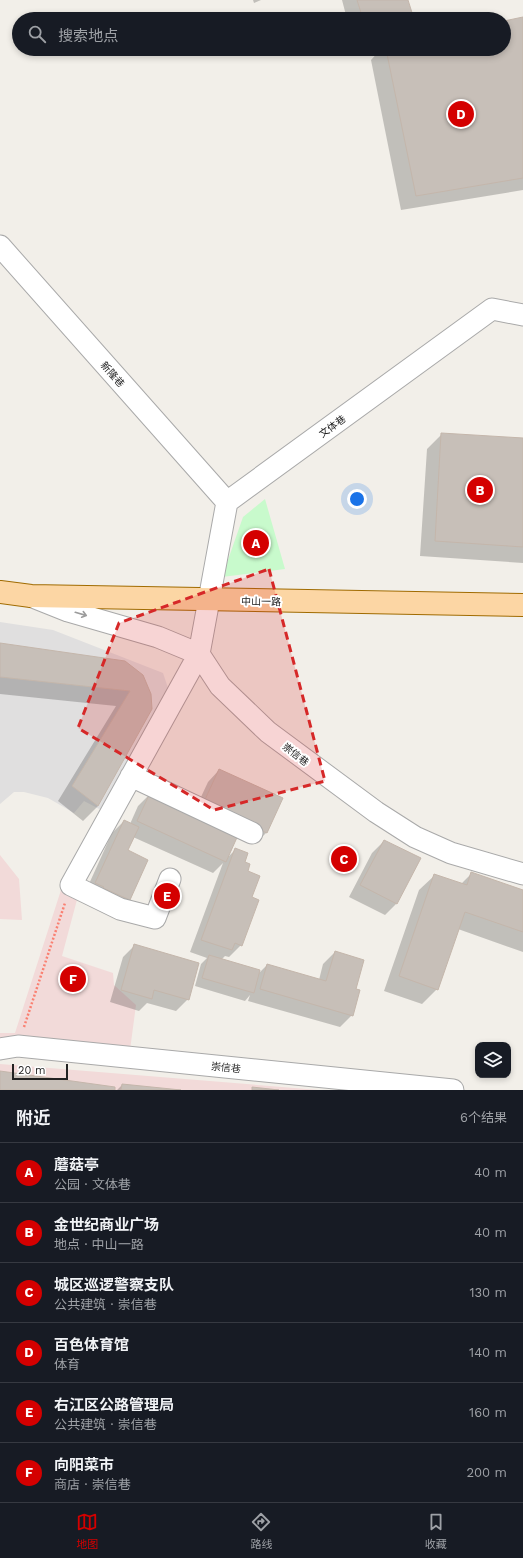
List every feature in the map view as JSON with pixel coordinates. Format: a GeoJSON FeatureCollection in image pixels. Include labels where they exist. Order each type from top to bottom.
{"type":"FeatureCollection","features":[{"type":"Feature","properties":{"kind":"main road","name":"中山一路"},"geometry":{"type":"LineString","coordinates":[[0,592],[31,596],[523,605]]}},
{"type":"Feature","properties":{"kind":"street","name":"新隆巷"},"geometry":{"type":"LineString","coordinates":[[0,246],[226,502]]}},
{"type":"Feature","properties":{"kind":"street","name":"文体巷"},"geometry":{"type":"LineString","coordinates":[[226,502],[492,309],[523,315]]}},
{"type":"Feature","properties":{"kind":"street"},"geometry":{"type":"LineString","coordinates":[[170,879],[156,918],[120,909],[70,886],[198,654],[226,502]]}},
{"type":"Feature","properties":{"kind":"street"},"geometry":{"type":"LineString","coordinates":[[31,596],[68,611],[158,637],[198,654]]}},
{"type":"Feature","properties":{"kind":"street","name":"崇信巷"},"geometry":{"type":"LineString","coordinates":[[198,654],[220,686],[268,732],[376,812],[415,838],[451,853],[523,874]]}},
{"type":"Feature","properties":{"kind":"street"},"geometry":{"type":"LineString","coordinates":[[131,776],[252,834]]}},
{"type":"Feature","properties":{"kind":"street","name":"崇信巷"},"geometry":{"type":"LineString","coordinates":[[9,1047],[453,1090]]}},
{"type":"Feature","properties":{"kind":"path"},"geometry":{"type":"LineString","coordinates":[[9,1047],[70,886]]}},
{"type":"Feature","properties":{"kind":"highlighted area"},"geometry":{"type":"Polygon","coordinates":[[[269,569],[325,781],[214,810],[78,728],[119,623],[269,569]]]}},
{"type":"Feature","properties":{"kind":"shaded area"},"geometry":{"type":"Polygon","coordinates":[[[0,622],[53,630],[163,673],[168,688],[103,811],[84,801],[74,813],[48,798],[24,792],[14,792],[0,804],[0,622]]]}},
{"type":"Feature","properties":{"kind":"shaded area"},"geometry":{"type":"Polygon","coordinates":[[[0,855],[19,879],[22,920],[0,919],[0,855]]]}},
{"type":"Feature","properties":{"kind":"shaded area"},"geometry":{"type":"Polygon","coordinates":[[[61,890],[78,896],[62,956],[113,973],[114,985],[136,1005],[128,1065],[0,1054],[0,1033],[15,1033],[61,890]]]}},
{"type":"Feature","properties":{"kind":"shaded area"},"geometry":{"type":"Polygon","coordinates":[[[0,1064],[319,1090],[0,1090],[0,1064]]]}},
{"type":"Feature","properties":{"kind":"green space"},"geometry":{"type":"Polygon","coordinates":[[[265,499],[285,569],[222,577],[243,517],[265,499]]]}},
{"type":"Feature","properties":{"kind":"building"},"geometry":{"type":"Polygon","coordinates":[[[357,0],[408,0],[412,12],[361,12],[357,0]]]}},
{"type":"Feature","properties":{"kind":"building"},"geometry":{"type":"Polygon","coordinates":[[[523,17],[523,178],[416,196],[387,56],[511,56],[511,20],[523,17]]]}},
{"type":"Feature","properties":{"kind":"building"},"geometry":{"type":"Polygon","coordinates":[[[441,433],[523,438],[523,547],[435,541],[441,433]]]}},
{"type":"Feature","properties":{"kind":"building"},"geometry":{"type":"Polygon","coordinates":[[[0,643],[125,661],[143,675],[151,694],[152,709],[98,806],[72,786],[130,691],[0,677],[0,643]]]}},
{"type":"Feature","properties":{"kind":"building"},"geometry":{"type":"Polygon","coordinates":[[[219,769],[283,798],[267,833],[203,804],[219,769]]]}},
{"type":"Feature","properties":{"kind":"building"},"geometry":{"type":"Polygon","coordinates":[[[150,793],[239,833],[226,862],[137,821],[150,793]]]}},
{"type":"Feature","properties":{"kind":"building"},"geometry":{"type":"Polygon","coordinates":[[[124,820],[139,827],[128,850],[148,860],[130,900],[95,883],[124,820]]]}},
{"type":"Feature","properties":{"kind":"building"},"geometry":{"type":"Polygon","coordinates":[[[384,840],[421,858],[397,904],[360,885],[384,840]]]}},
{"type":"Feature","properties":{"kind":"building"},"geometry":{"type":"Polygon","coordinates":[[[235,848],[248,853],[245,862],[250,864],[248,871],[260,876],[252,897],[259,900],[242,946],[235,943],[232,950],[201,940],[235,848]]]}},
{"type":"Feature","properties":{"kind":"building"},"geometry":{"type":"Polygon","coordinates":[[[471,872],[523,890],[523,932],[465,912],[438,990],[399,976],[434,874],[467,885],[471,872]]]}},
{"type":"Feature","properties":{"kind":"building"},"geometry":{"type":"Polygon","coordinates":[[[134,944],[199,963],[189,1000],[154,990],[152,999],[121,990],[134,944]]]}},
{"type":"Feature","properties":{"kind":"building"},"geometry":{"type":"Polygon","coordinates":[[[335,951],[364,960],[356,989],[360,990],[353,1016],[260,989],[267,964],[326,981],[335,951]]]}},
{"type":"Feature","properties":{"kind":"building"},"geometry":{"type":"Polygon","coordinates":[[[209,955],[260,970],[254,993],[202,978],[209,955]]]}},
{"type":"Feature","properties":{"kind":"building"},"geometry":{"type":"Polygon","coordinates":[[[0,1071],[115,1087],[115,1090],[0,1090],[0,1071]]]}},
{"type":"Feature","properties":{"kind":"building"},"geometry":{"type":"Polygon","coordinates":[[[122,1084],[181,1090],[121,1090],[122,1084]]]}},
{"type":"Feature","properties":{"kind":"building"},"geometry":{"type":"Polygon","coordinates":[[[252,1087],[279,1090],[252,1090],[252,1087]]]}},
{"type":"Feature","properties":{"kind":"place","name":"百色体育馆"},"geometry":{"type":"Point","coordinates":[461,114]}},
{"type":"Feature","properties":{"kind":"place","name":"金世纪商业广场"},"geometry":{"type":"Point","coordinates":[480,490]}},
{"type":"Feature","properties":{"kind":"place","name":"蘑菇亭"},"geometry":{"type":"Point","coordinates":[256,543]}},
{"type":"Feature","properties":{"kind":"place","name":"城区巡逻警察支队"},"geometry":{"type":"Point","coordinates":[344,859]}},
{"type":"Feature","properties":{"kind":"place","name":"右江区公路管理局"},"geometry":{"type":"Point","coordinates":[167,896]}},
{"type":"Feature","properties":{"kind":"place","name":"向阳菜市"},"geometry":{"type":"Point","coordinates":[73,979]}}]}
